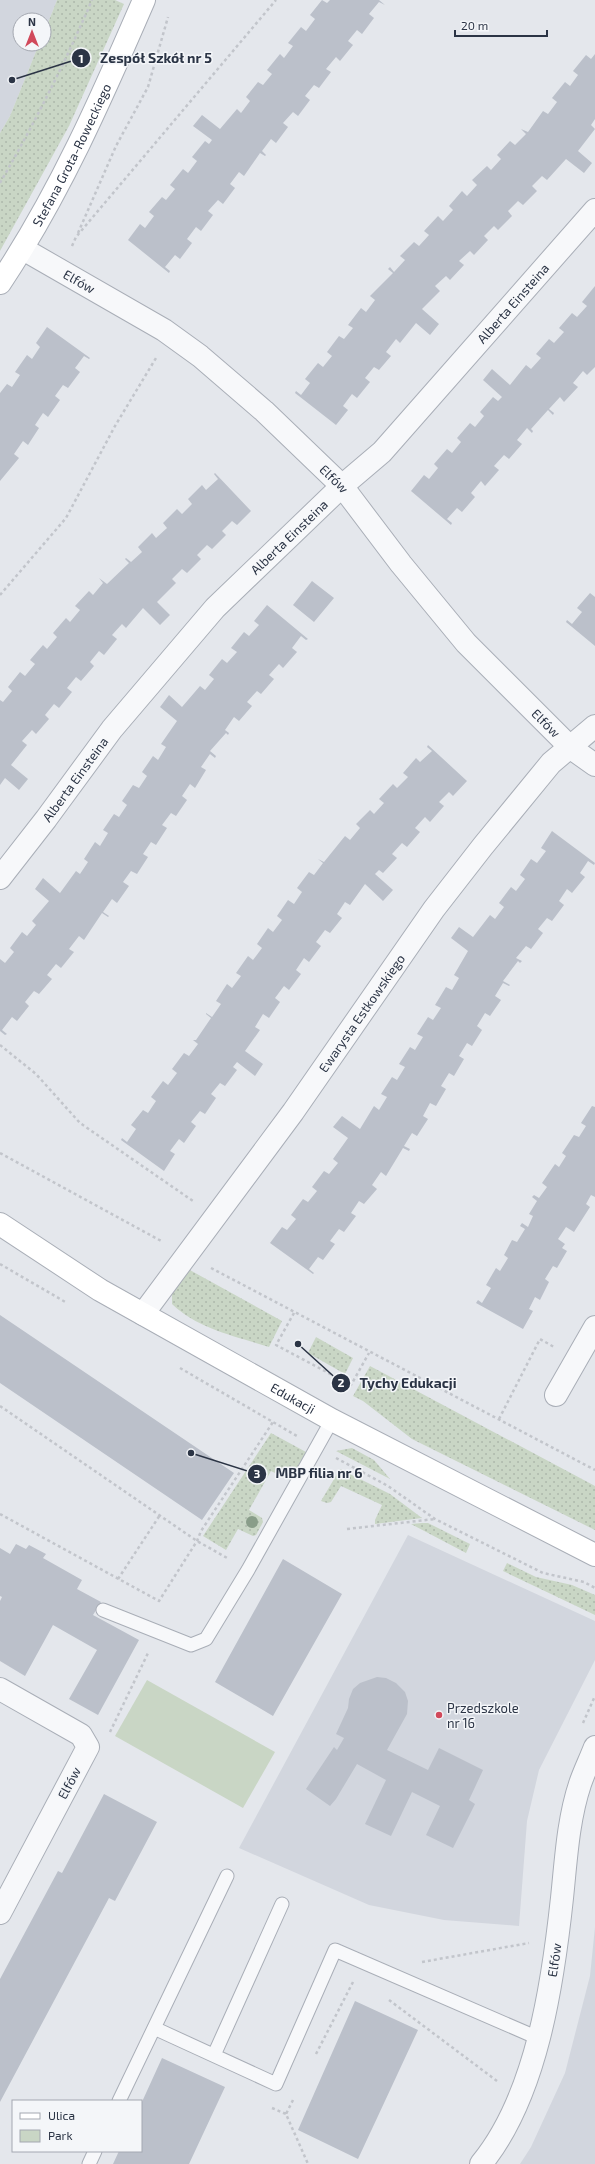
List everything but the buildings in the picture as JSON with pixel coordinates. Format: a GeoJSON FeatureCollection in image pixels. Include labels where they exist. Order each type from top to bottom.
{"type":"FeatureCollection","features":[{"type":"Feature","properties":{"kind":"street","name":"Stefana Grota-Roweckiego"},"geometry":{"type":"LineString","coordinates":[[0,283],[23,249],[97,108],[144,0]]}},
{"type":"Feature","properties":{"kind":"street","name":"Alberta Einsteina"},"geometry":{"type":"LineString","coordinates":[[0,878],[46,819],[112,728],[215,608],[342,486],[382,452],[595,210]]}},
{"type":"Feature","properties":{"kind":"street","name":"Elfów"},"geometry":{"type":"LineString","coordinates":[[23,249],[164,330],[200,356],[264,411],[342,486],[401,564],[466,644],[571,748],[595,765]]}},
{"type":"Feature","properties":{"kind":"street","name":"Ewarysta Estkowskiego"},"geometry":{"type":"LineString","coordinates":[[143,1314],[293,1112],[434,909],[551,763],[571,748],[595,726]]}},
{"type":"Feature","properties":{"kind":"street","name":"Edukacji"},"geometry":{"type":"LineString","coordinates":[[0,1224],[100,1290],[332,1420],[595,1555]]}},
{"type":"Feature","properties":{"kind":"street"},"geometry":{"type":"LineString","coordinates":[[556,1395],[595,1327]]}},
{"type":"Feature","properties":{"kind":"street"},"geometry":{"type":"LineString","coordinates":[[0,1689],[81,1735],[88,1748]]}},
{"type":"Feature","properties":{"kind":"street","name":"Elfów"},"geometry":{"type":"LineString","coordinates":[[0,1913],[88,1748]]}},
{"type":"Feature","properties":{"kind":"street","name":"Elfów"},"geometry":{"type":"LineString","coordinates":[[481,2164],[507,2124],[530,2069],[538,2038],[558,1935],[570,1830],[580,1785],[595,1748]]}},
{"type":"Feature","properties":{"kind":"lane"},"geometry":{"type":"LineString","coordinates":[[103,1610],[191,1645],[206,1640],[318,1448],[332,1420]]}},
{"type":"Feature","properties":{"kind":"lane"},"geometry":{"type":"LineString","coordinates":[[119,2100],[228,1876]]}},
{"type":"Feature","properties":{"kind":"lane"},"geometry":{"type":"LineString","coordinates":[[214,2055],[282,1904]]}},
{"type":"Feature","properties":{"kind":"lane"},"geometry":{"type":"LineString","coordinates":[[154,2028],[276,2084],[335,1950],[538,2038]]}},
{"type":"Feature","properties":{"kind":"lane"},"geometry":{"type":"LineString","coordinates":[[89,2164],[95,2152]]}},
{"type":"Feature","properties":{"kind":"path"},"geometry":{"type":"LineString","coordinates":[[0,183],[72,47],[92,0]]}},
{"type":"Feature","properties":{"kind":"path"},"geometry":{"type":"LineString","coordinates":[[76,237],[276,0]]}},
{"type":"Feature","properties":{"kind":"path"},"geometry":{"type":"LineString","coordinates":[[60,269],[76,237],[116,146],[148,87],[168,14]]}},
{"type":"Feature","properties":{"kind":"path"},"geometry":{"type":"LineString","coordinates":[[0,595],[66,518],[115,426],[159,352]]}},
{"type":"Feature","properties":{"kind":"path"},"geometry":{"type":"LineString","coordinates":[[0,1045],[36,1074],[80,1123],[197,1203]]}},
{"type":"Feature","properties":{"kind":"path"},"geometry":{"type":"LineString","coordinates":[[0,1153],[369,1353],[595,1470]]}},
{"type":"Feature","properties":{"kind":"path"},"geometry":{"type":"LineString","coordinates":[[0,1264],[73,1306]]}},
{"type":"Feature","properties":{"kind":"path"},"geometry":{"type":"LineString","coordinates":[[294,1313],[276,1345],[316,1367],[351,1385],[369,1353]]}},
{"type":"Feature","properties":{"kind":"path"},"geometry":{"type":"LineString","coordinates":[[499,1419],[540,1339],[577,1359]]}},
{"type":"Feature","properties":{"kind":"path"},"geometry":{"type":"LineString","coordinates":[[176,1366],[318,1448],[388,1486],[435,1519],[543,1573],[584,1582],[595,1588]]}},
{"type":"Feature","properties":{"kind":"path"},"geometry":{"type":"LineString","coordinates":[[0,1406],[197,1541],[248,1570]]}},
{"type":"Feature","properties":{"kind":"path"},"geometry":{"type":"LineString","coordinates":[[0,1514],[159,1601],[197,1541],[201,1532],[273,1422]]}},
{"type":"Feature","properties":{"kind":"path"},"geometry":{"type":"LineString","coordinates":[[118,1579],[160,1515]]}},
{"type":"Feature","properties":{"kind":"path"},"geometry":{"type":"LineString","coordinates":[[347,1529],[435,1519]]}},
{"type":"Feature","properties":{"kind":"path"},"geometry":{"type":"LineString","coordinates":[[88,1748],[107,1738],[158,1632]]}},
{"type":"Feature","properties":{"kind":"path"},"geometry":{"type":"LineString","coordinates":[[314,2058],[356,1975],[532,1942]]}},
{"type":"Feature","properties":{"kind":"path"},"geometry":{"type":"LineString","coordinates":[[387,1998],[498,2081]]}},
{"type":"Feature","properties":{"kind":"path"},"geometry":{"type":"LineString","coordinates":[[286,2114],[296,2093]]}},
{"type":"Feature","properties":{"kind":"path"},"geometry":{"type":"LineString","coordinates":[[265,2104],[286,2114],[308,2164]]}},
{"type":"Feature","properties":{"kind":"shaded area"},"geometry":{"type":"Polygon","coordinates":[[[0,0],[57,0],[52,13],[12,12],[12,52],[36,52],[10,116],[0,133],[0,0]]]}},
{"type":"Feature","properties":{"kind":"shaded area","name":"Przedszkole nr 16"},"geometry":{"type":"Polygon","coordinates":[[[408,1535],[595,1621],[595,1660],[539,1770],[527,1821],[519,1926],[444,1920],[369,1905],[239,1848],[408,1535]]]}},
{"type":"Feature","properties":{"kind":"shaded area"},"geometry":{"type":"Polygon","coordinates":[[[595,1927],[595,2164],[520,2164],[531,2147],[565,2073],[590,1976],[595,1927]]]}},
{"type":"Feature","properties":{"kind":"green space"},"geometry":{"type":"Polygon","coordinates":[[[57,0],[115,0],[124,4],[69,126],[0,251],[0,133],[10,116],[36,52],[52,52],[52,13],[57,0]]]}},
{"type":"Feature","properties":{"kind":"green space"},"geometry":{"type":"Polygon","coordinates":[[[188,1269],[282,1321],[269,1347],[205,1326],[182,1313],[172,1304],[172,1294],[188,1269]]]}},
{"type":"Feature","properties":{"kind":"green space"},"geometry":{"type":"Polygon","coordinates":[[[316,1337],[353,1358],[345,1374],[308,1353],[316,1337]]]}},
{"type":"Feature","properties":{"kind":"green space"},"geometry":{"type":"Polygon","coordinates":[[[370,1366],[595,1486],[595,1530],[412,1439],[363,1401],[353,1396],[370,1366]]]}},
{"type":"Feature","properties":{"kind":"green space"},"geometry":{"type":"Polygon","coordinates":[[[271,1433],[306,1452],[305,1456],[297,1471],[289,1480],[271,1471],[249,1510],[262,1518],[263,1522],[256,1535],[253,1536],[238,1529],[226,1550],[203,1536],[271,1433]]]}},
{"type":"Feature","properties":{"kind":"green space"},"geometry":{"type":"Polygon","coordinates":[[[352,1448],[374,1460],[390,1479],[336,1451],[352,1448]]]}},
{"type":"Feature","properties":{"kind":"green space"},"geometry":{"type":"Polygon","coordinates":[[[340,1469],[390,1494],[422,1518],[375,1524],[375,1520],[382,1505],[341,1486],[331,1502],[327,1503],[321,1501],[340,1469]]]}},
{"type":"Feature","properties":{"kind":"green space"},"geometry":{"type":"Polygon","coordinates":[[[428,1523],[470,1544],[466,1553],[411,1524],[428,1523]]]}},
{"type":"Feature","properties":{"kind":"green space"},"geometry":{"type":"Polygon","coordinates":[[[507,1563],[536,1577],[572,1585],[595,1595],[595,1615],[503,1571],[507,1563]]]}},
{"type":"Feature","properties":{"kind":"green space"},"geometry":{"type":"Polygon","coordinates":[[[147,1680],[275,1752],[243,1808],[115,1736],[147,1680]]]}},
{"type":"Feature","properties":{"kind":"place","name":"Zespół Szkół nr 5"},"geometry":{"type":"Point","coordinates":[12,80]}},
{"type":"Feature","properties":{"kind":"place","name":"Tychy Edukacji"},"geometry":{"type":"Point","coordinates":[298,1344]}},
{"type":"Feature","properties":{"kind":"place","name":"MBP filia nr 6"},"geometry":{"type":"Point","coordinates":[191,1453]}},
{"type":"Feature","properties":{"kind":"place","name":"Przedszkole nr 16"},"geometry":{"type":"Point","coordinates":[439,1715]}}]}
